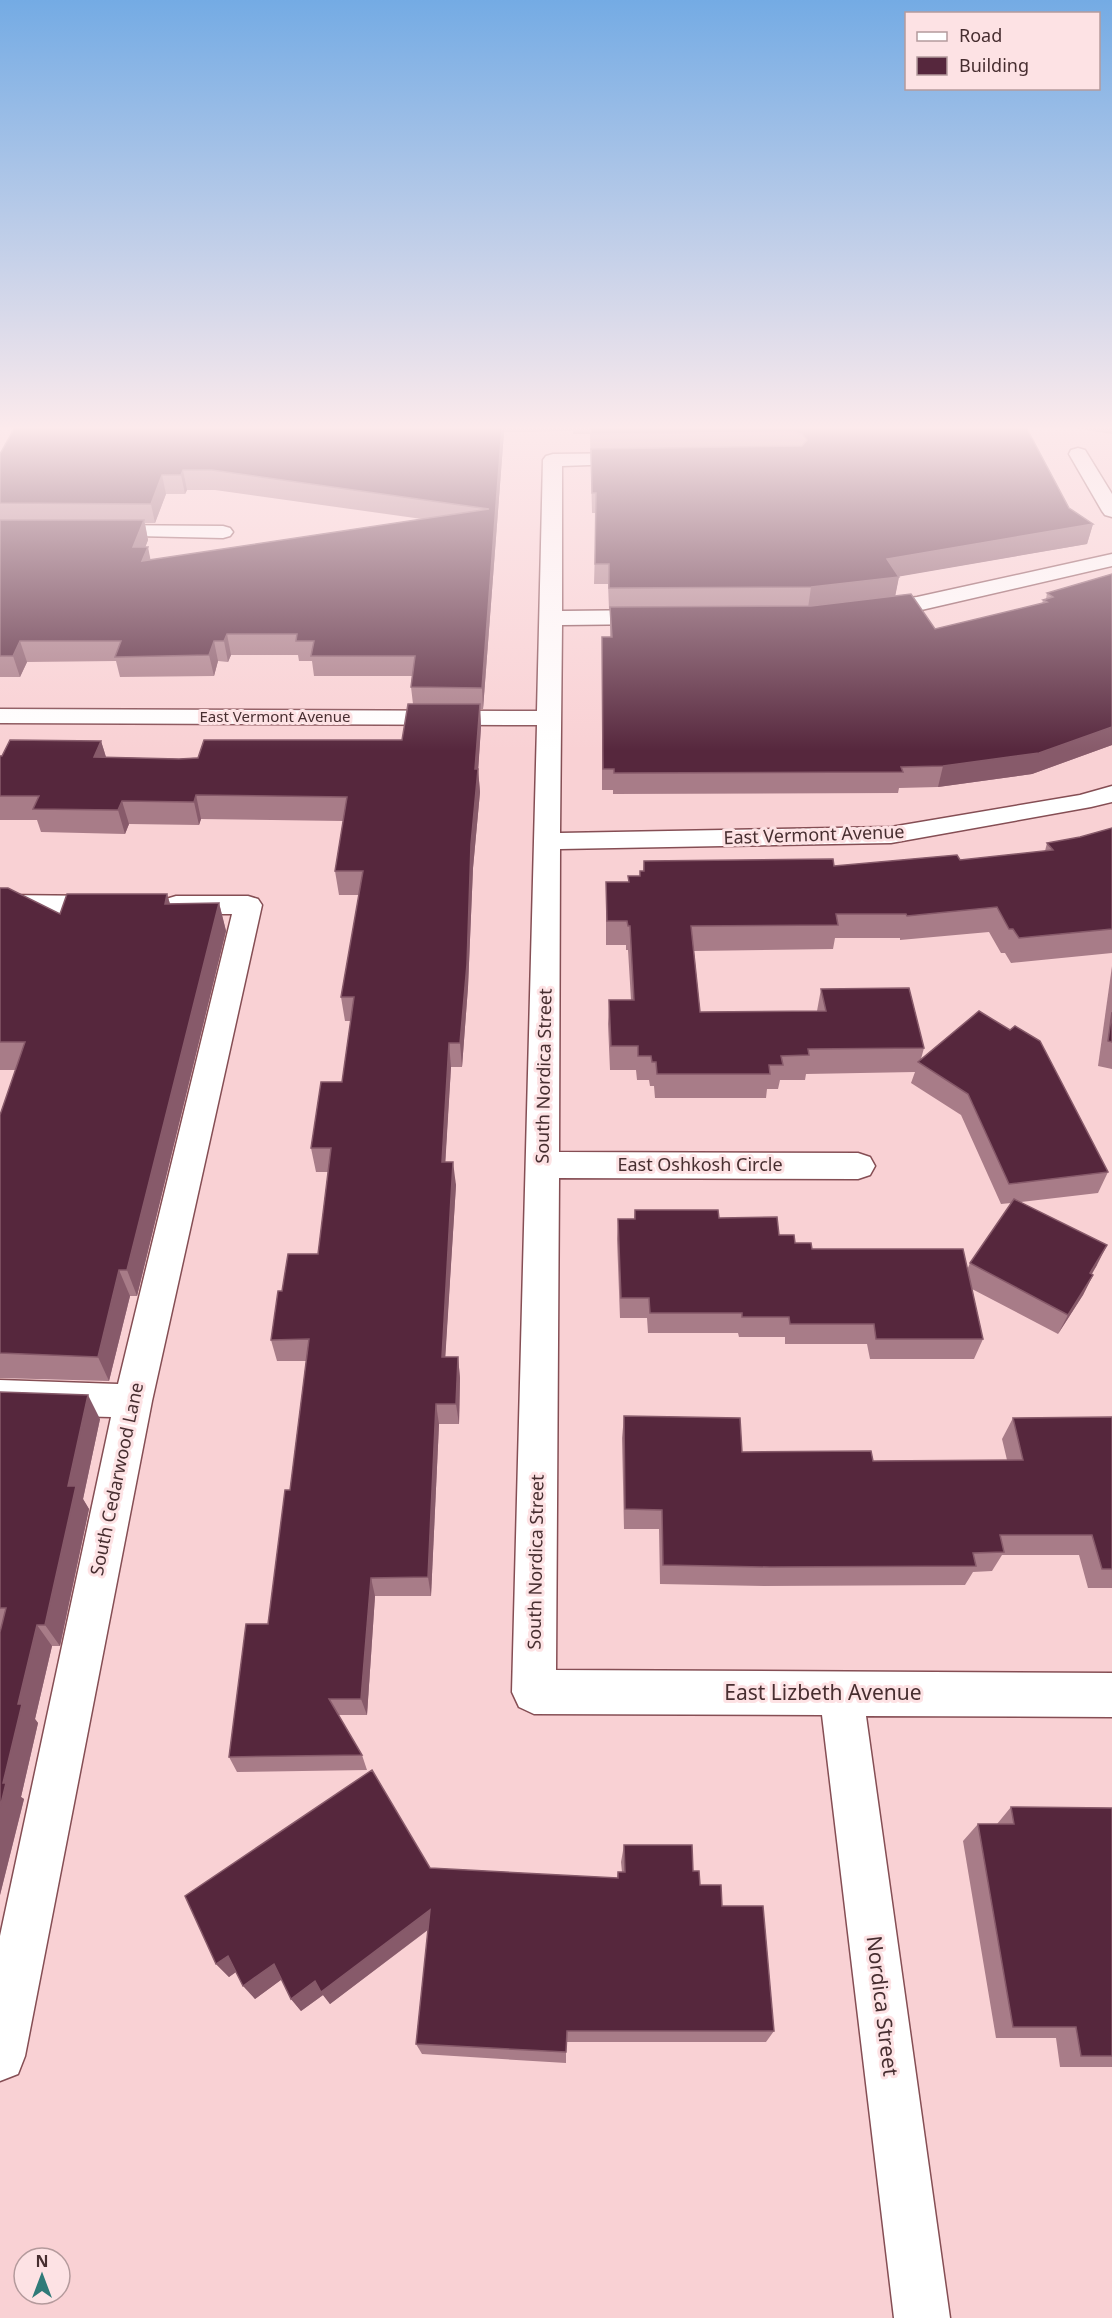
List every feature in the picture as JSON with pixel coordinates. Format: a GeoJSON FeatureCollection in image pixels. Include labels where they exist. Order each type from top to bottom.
{"type":"FeatureCollection","features":[{"type":"Feature","properties":{"kind":"street","name":"South Nordica Street"},"geometry":{"type":"LineString","coordinates":[[534,1692],[552,535]]}},
{"type":"Feature","properties":{"kind":"street"},"geometry":{"type":"LineString","coordinates":[[852,612],[917,604],[1112,560]]}},
{"type":"Feature","properties":{"kind":"street"},"geometry":{"type":"LineString","coordinates":[[551,618],[679,617]]}},
{"type":"Feature","properties":{"kind":"street","name":"East Vermont Avenue"},"geometry":{"type":"LineString","coordinates":[[0,716],[549,718]]}},
{"type":"Feature","properties":{"kind":"street","name":"East Vermont Avenue"},"geometry":{"type":"LineString","coordinates":[[547,842],[891,836],[1082,802],[1112,794]]}},
{"type":"Feature","properties":{"kind":"street","name":"South Cedarwood Lane"},"geometry":{"type":"LineString","coordinates":[[0,904],[248,905],[133,1401],[0,2056]]}},
{"type":"Feature","properties":{"kind":"street","name":"East Oshkosh Circle"},"geometry":{"type":"LineString","coordinates":[[543,1164],[858,1166]]}},
{"type":"Feature","properties":{"kind":"street"},"geometry":{"type":"LineString","coordinates":[[0,1397],[133,1401]]}},
{"type":"Feature","properties":{"kind":"street","name":"East Lizbeth Avenue"},"geometry":{"type":"LineString","coordinates":[[534,1692],[1112,1695]]}},
{"type":"Feature","properties":{"kind":"street","name":"Nordica Street"},"geometry":{"type":"LineString","coordinates":[[841,1693],[922,2318]]}},
{"type":"Feature","properties":{"kind":"building"},"geometry":{"type":"Polygon","coordinates":[[[0,535],[138,535],[133,547],[148,547],[142,561],[314,535],[494,535],[482,688],[411,687],[415,656],[311,656],[314,641],[296,641],[297,634],[227,634],[224,641],[214,641],[209,655],[115,657],[121,641],[20,641],[13,656],[0,656],[0,535]]]}},
{"type":"Feature","properties":{"kind":"building"},"geometry":{"type":"Polygon","coordinates":[[[595,535],[1027,535],[887,559],[899,577],[811,587],[609,588],[609,564],[595,564],[595,535]]]}},
{"type":"Feature","properties":{"kind":"building"},"geometry":{"type":"Polygon","coordinates":[[[1112,574],[1112,727],[1039,753],[943,766],[901,767],[903,772],[614,773],[614,769],[603,769],[602,637],[612,637],[610,607],[811,606],[911,594],[935,629],[1047,602],[1043,600],[1053,597],[1047,593],[1112,574]]]}},
{"type":"Feature","properties":{"kind":"building"},"geometry":{"type":"Polygon","coordinates":[[[408,704],[480,704],[475,769],[478,769],[471,844],[467,964],[460,1043],[449,1043],[442,1162],[453,1162],[442,1357],[458,1357],[456,1404],[436,1404],[428,1577],[371,1578],[361,1699],[329,1699],[362,1755],[229,1757],[246,1624],[268,1624],[285,1490],[290,1490],[309,1339],[271,1340],[278,1291],[282,1291],[288,1254],[318,1254],[331,1148],[311,1148],[321,1082],[342,1082],[354,997],[341,997],[363,871],[335,871],[347,797],[196,795],[194,802],[122,801],[118,810],[33,809],[39,796],[0,796],[0,756],[10,740],[101,741],[94,757],[179,759],[198,758],[204,740],[402,740],[408,704]]]}},
{"type":"Feature","properties":{"kind":"building"},"geometry":{"type":"Polygon","coordinates":[[[1112,828],[1112,929],[1019,938],[1013,929],[1009,929],[997,907],[907,916],[906,914],[836,914],[838,925],[691,926],[700,1012],[826,1011],[821,989],[909,988],[924,1048],[808,1049],[809,1055],[781,1056],[783,1065],[769,1065],[770,1074],[657,1074],[656,1062],[652,1062],[651,1056],[638,1056],[638,1046],[611,1046],[609,1000],[634,1000],[630,926],[627,921],[607,921],[606,882],[629,882],[628,876],[640,876],[640,871],[644,871],[644,861],[833,859],[834,866],[957,855],[960,860],[1053,850],[1047,843],[1112,828]]]}},
{"type":"Feature","properties":{"kind":"building"},"geometry":{"type":"Polygon","coordinates":[[[0,888],[8,888],[60,914],[67,894],[167,894],[165,904],[219,903],[127,1270],[119,1270],[98,1357],[0,1353],[0,1115],[25,1042],[0,1042],[0,888]]]}},
{"type":"Feature","properties":{"kind":"building"},"geometry":{"type":"Polygon","coordinates":[[[979,1011],[1010,1030],[1015,1026],[1040,1041],[1108,1172],[1009,1184],[968,1094],[918,1062],[979,1011]]]}},
{"type":"Feature","properties":{"kind":"building"},"geometry":{"type":"Polygon","coordinates":[[[1112,1012],[1112,1042],[1108,1041],[1112,1012]]]}},
{"type":"Feature","properties":{"kind":"building"},"geometry":{"type":"Polygon","coordinates":[[[1014,1199],[1107,1245],[1090,1273],[1093,1275],[1068,1315],[970,1263],[1014,1199]]]}},
{"type":"Feature","properties":{"kind":"building"},"geometry":{"type":"Polygon","coordinates":[[[635,1210],[718,1210],[719,1218],[777,1217],[779,1235],[794,1235],[795,1243],[811,1243],[812,1249],[963,1249],[983,1339],[876,1339],[874,1324],[790,1324],[789,1317],[742,1317],[742,1313],[650,1313],[649,1298],[621,1298],[618,1219],[635,1219],[635,1210]]]}},
{"type":"Feature","properties":{"kind":"building"},"geometry":{"type":"Polygon","coordinates":[[[0,1392],[88,1395],[68,1486],[76,1486],[45,1625],[37,1625],[18,1704],[22,1704],[3,1783],[6,1783],[0,1808],[0,1632],[6,1608],[0,1608],[0,1392]]]}},
{"type":"Feature","properties":{"kind":"building"},"geometry":{"type":"Polygon","coordinates":[[[624,1416],[740,1418],[742,1452],[871,1451],[873,1461],[1023,1460],[1013,1418],[1112,1417],[1112,1569],[1102,1569],[1092,1535],[1000,1535],[1004,1552],[973,1553],[976,1566],[663,1565],[662,1510],[625,1509],[624,1416]]]}},
{"type":"Feature","properties":{"kind":"building"},"geometry":{"type":"Polygon","coordinates":[[[372,1770],[430,1868],[618,1878],[618,1872],[625,1872],[624,1845],[692,1845],[693,1871],[699,1871],[700,1885],[721,1885],[722,1906],[763,1906],[774,2031],[567,2031],[566,2052],[416,2044],[430,1910],[321,1992],[315,1981],[291,1999],[274,1964],[243,1986],[228,1956],[216,1964],[185,1896],[372,1770]]]}},
{"type":"Feature","properties":{"kind":"building"},"geometry":{"type":"Polygon","coordinates":[[[1011,1807],[1112,1808],[1112,2056],[1081,2056],[1076,2027],[1013,2027],[978,1824],[1014,1824],[1011,1807]]]}}]}
